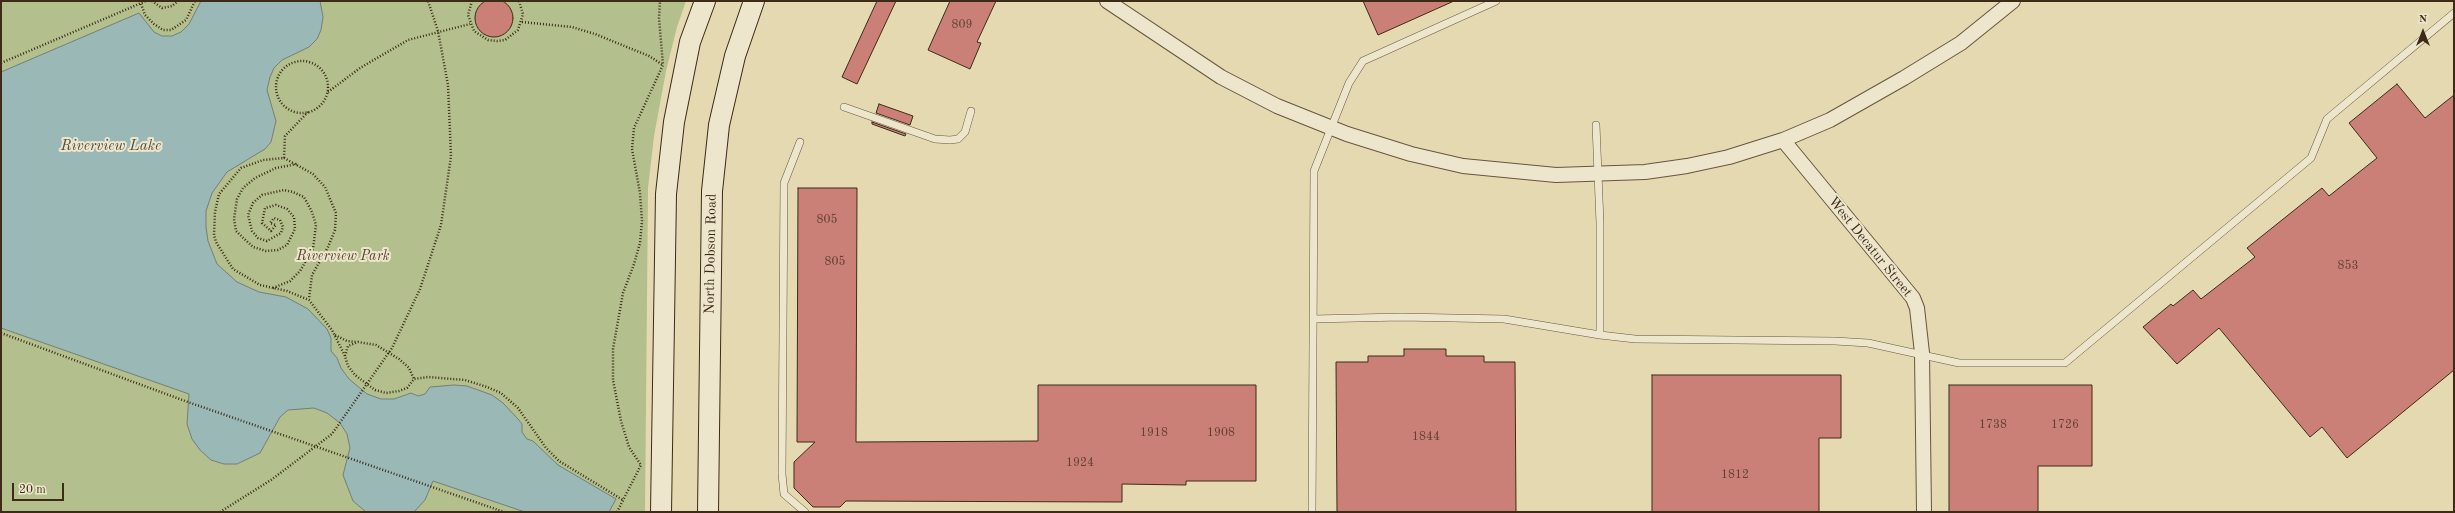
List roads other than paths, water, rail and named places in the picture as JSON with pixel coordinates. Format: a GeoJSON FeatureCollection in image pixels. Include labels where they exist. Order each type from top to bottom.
{"type":"FeatureCollection","features":[{"type":"Feature","properties":{"kind":"main road"},"geometry":{"type":"LineString","coordinates":[[661,512],[666,194],[674,122],[690,42],[705,1]]}},
{"type":"Feature","properties":{"kind":"main road","name":"North Dobson Road"},"geometry":{"type":"LineString","coordinates":[[708,512],[713,183],[719,125],[735,56],[754,1]]}},
{"type":"Feature","properties":{"kind":"street"},"geometry":{"type":"LineString","coordinates":[[1107,1],[1221,77],[1277,106],[1331,128],[1410,154],[1463,166],[1556,175],[1598,175],[1687,166],[1729,157],[1783,140],[1830,120],[1898,82],[1962,43],[2013,1]]}},
{"type":"Feature","properties":{"kind":"street","name":"West Decatur Street"},"geometry":{"type":"LineString","coordinates":[[1783,140],[1913,298],[1920,318],[1922,353],[1924,512]]}},
{"type":"Feature","properties":{"kind":"lane"},"geometry":{"type":"LineString","coordinates":[[1312,512],[1314,171],[1349,83],[1363,61],[1496,1]]}},
{"type":"Feature","properties":{"kind":"lane"},"geometry":{"type":"LineString","coordinates":[[1312,319],[1401,317],[1504,319],[1600,335],[1644,339],[1835,341],[1868,343],[1922,353],[1959,363],[2066,363],[2311,158],[2327,119],[2454,13]]}},
{"type":"Feature","properties":{"kind":"lane"},"geometry":{"type":"LineString","coordinates":[[844,107],[934,139],[950,140],[958,139],[965,132],[971,110]]}},
{"type":"Feature","properties":{"kind":"lane"},"geometry":{"type":"LineString","coordinates":[[1596,125],[1600,335]]}},
{"type":"Feature","properties":{"kind":"lane"},"geometry":{"type":"LineString","coordinates":[[800,142],[784,183],[782,474],[784,494],[805,512]]}},
{"type":"Feature","properties":{"kind":"water","name":"Riverview Lake"},"geometry":{"type":"Polygon","coordinates":[[[201,1],[320,1],[323,17],[321,30],[317,39],[309,47],[282,60],[274,68],[270,77],[267,90],[276,121],[271,142],[265,149],[227,172],[212,193],[206,211],[206,227],[208,241],[217,264],[237,282],[259,292],[286,297],[308,309],[327,329],[331,338],[331,351],[337,358],[341,368],[349,379],[367,394],[381,399],[394,399],[411,393],[418,396],[425,394],[430,387],[454,385],[467,386],[492,395],[503,403],[522,424],[522,432],[527,439],[533,441],[558,465],[616,499],[609,512],[525,512],[433,481],[425,500],[414,512],[366,512],[353,501],[343,475],[350,448],[347,434],[340,423],[327,413],[314,408],[288,410],[280,417],[260,453],[237,464],[224,464],[211,460],[200,450],[192,439],[187,424],[189,394],[1,328],[1,72],[139,13],[154,32],[162,36],[172,36],[181,32],[189,24],[201,1]]]}},
{"type":"Feature","properties":{"kind":"park label","name":"Riverview Park"},"geometry":{"type":"Point","coordinates":[343,256]}}]}
